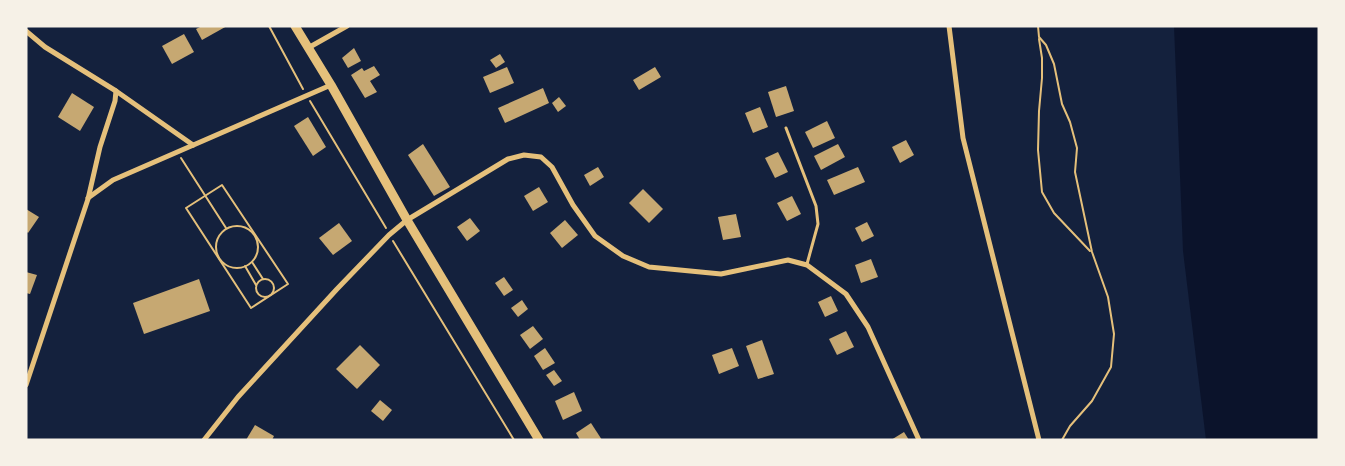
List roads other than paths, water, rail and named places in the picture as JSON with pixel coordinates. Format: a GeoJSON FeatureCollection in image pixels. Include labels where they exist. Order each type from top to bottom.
{"type":"FeatureCollection","features":[{"type":"Feature","properties":{"kind":"street"},"geometry":{"type":"LineString","coordinates":[[296,26],[407,220],[539,440]]}},
{"type":"Feature","properties":{"kind":"street"},"geometry":{"type":"LineString","coordinates":[[308,48],[347,26]]}},
{"type":"Feature","properties":{"kind":"street"},"geometry":{"type":"LineString","coordinates":[[949,26],[963,138],[1039,440]]}},
{"type":"Feature","properties":{"kind":"street"},"geometry":{"type":"LineString","coordinates":[[26,31],[45,47],[116,91],[193,146]]}},
{"type":"Feature","properties":{"kind":"street"},"geometry":{"type":"LineString","coordinates":[[88,199],[113,180],[330,85]]}},
{"type":"Feature","properties":{"kind":"street"},"geometry":{"type":"LineString","coordinates":[[26,385],[88,199],[100,146],[115,101],[116,91]]}},
{"type":"Feature","properties":{"kind":"street"},"geometry":{"type":"LineString","coordinates":[[204,440],[238,397],[336,288],[390,235],[407,220],[508,160],[524,155],[541,157],[552,167],[573,205],[595,236],[623,256],[649,266],[721,274],[788,260],[807,265],[846,294],[868,327],[920,440]]}},
{"type":"Feature","properties":{"kind":"lane"},"geometry":{"type":"LineString","coordinates":[[786,128],[816,206],[818,224],[807,265]]}},
{"type":"Feature","properties":{"kind":"water"},"geometry":{"type":"Polygon","coordinates":[[[1174,26],[1319,26],[1319,440],[1206,440],[1183,251],[1174,26]]]}}]}
